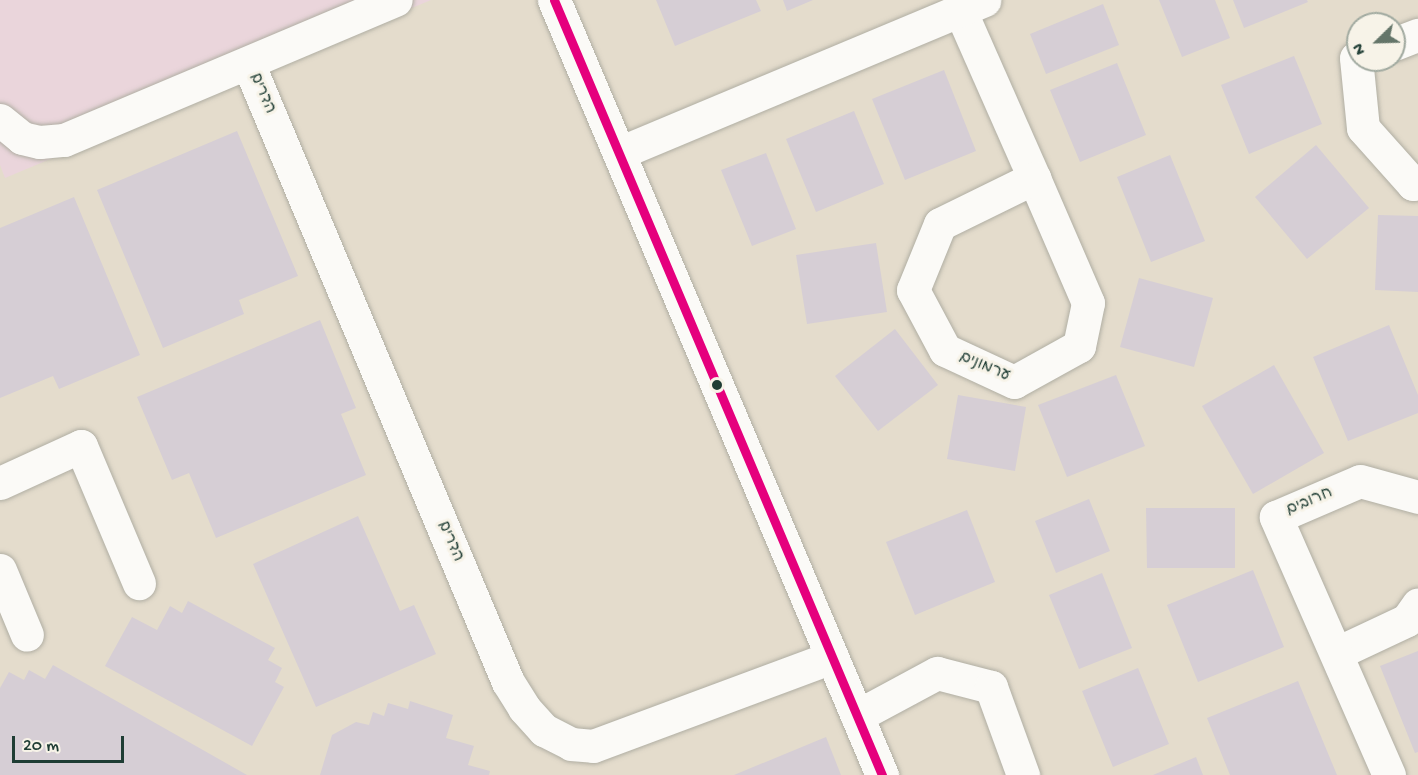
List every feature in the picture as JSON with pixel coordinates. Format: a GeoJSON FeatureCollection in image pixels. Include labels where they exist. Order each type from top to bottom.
{"type":"FeatureCollection","features":[{"type":"Feature","properties":{"kind":"street"},"geometry":{"type":"LineString","coordinates":[[0,120],[22,138],[40,142],[64,140],[396,0]]}},
{"type":"Feature","properties":{"kind":"street"},"geometry":{"type":"LineString","coordinates":[[554,0],[882,775]]}},
{"type":"Feature","properties":{"kind":"street","name":"ערמונים"},"geometry":{"type":"LineString","coordinates":[[619,153],[972,5],[1034,178],[1088,303],[1079,346],[1014,382],[945,350],[913,290],[940,224],[1034,178]]}},
{"type":"Feature","properties":{"kind":"street","name":"הדרים"},"geometry":{"type":"LineString","coordinates":[[248,63],[508,682],[524,708],[543,730],[571,744],[593,746],[832,657]]}},
{"type":"Feature","properties":{"kind":"street"},"geometry":{"type":"LineString","coordinates":[[1357,72],[1363,128],[1413,183],[1418,182]]}},
{"type":"Feature","properties":{"kind":"street"},"geometry":{"type":"LineString","coordinates":[[0,483],[81,446],[139,583]]}},
{"type":"Feature","properties":{"kind":"street","name":"חרובים"},"geometry":{"type":"LineString","coordinates":[[1389,775],[1276,517],[1360,481],[1418,497]]}},
{"type":"Feature","properties":{"kind":"street"},"geometry":{"type":"LineString","coordinates":[[0,570],[27,635]]}},
{"type":"Feature","properties":{"kind":"street"},"geometry":{"type":"LineString","coordinates":[[1337,653],[1407,620],[1418,604]]}},
{"type":"Feature","properties":{"kind":"street"},"geometry":{"type":"LineString","coordinates":[[856,716],[937,673],[991,687],[1023,775]]}},
{"type":"Feature","properties":{"kind":"shaded area"},"geometry":{"type":"Polygon","coordinates":[[[0,0],[431,0],[5,178],[0,165],[0,0]]]}},
{"type":"Feature","properties":{"kind":"building"},"geometry":{"type":"Polygon","coordinates":[[[656,0],[756,0],[761,11],[675,46],[656,0]]]}},
{"type":"Feature","properties":{"kind":"building"},"geometry":{"type":"Polygon","coordinates":[[[783,0],[813,0],[787,11],[783,0]]]}},
{"type":"Feature","properties":{"kind":"building"},"geometry":{"type":"Polygon","coordinates":[[[1159,0],[1215,0],[1230,38],[1182,57],[1159,0]]]}},
{"type":"Feature","properties":{"kind":"building"},"geometry":{"type":"Polygon","coordinates":[[[1233,0],[1307,0],[1308,2],[1244,28],[1233,0]]]}},
{"type":"Feature","properties":{"kind":"building"},"geometry":{"type":"Polygon","coordinates":[[[1103,4],[1119,45],[1046,74],[1030,34],[1103,4]]]}},
{"type":"Feature","properties":{"kind":"building"},"geometry":{"type":"Polygon","coordinates":[[[1294,56],[1322,124],[1249,154],[1221,85],[1294,56]]]}},
{"type":"Feature","properties":{"kind":"building"},"geometry":{"type":"Polygon","coordinates":[[[1117,63],[1146,135],[1080,162],[1050,90],[1117,63]]]}},
{"type":"Feature","properties":{"kind":"building"},"geometry":{"type":"Polygon","coordinates":[[[944,70],[976,151],[905,180],[872,99],[944,70]]]}},
{"type":"Feature","properties":{"kind":"building"},"geometry":{"type":"Polygon","coordinates":[[[854,111],[884,184],[816,212],[786,139],[854,111]]]}},
{"type":"Feature","properties":{"kind":"building"},"geometry":{"type":"Polygon","coordinates":[[[237,131],[298,276],[239,300],[244,314],[163,348],[97,190],[237,131]]]}},
{"type":"Feature","properties":{"kind":"building"},"geometry":{"type":"Polygon","coordinates":[[[1316,145],[1369,208],[1307,259],[1255,197],[1316,145]]]}},
{"type":"Feature","properties":{"kind":"building"},"geometry":{"type":"Polygon","coordinates":[[[766,153],[796,229],[752,246],[721,170],[766,153]]]}},
{"type":"Feature","properties":{"kind":"building"},"geometry":{"type":"Polygon","coordinates":[[[1170,155],[1205,241],[1151,262],[1117,177],[1170,155]]]}},
{"type":"Feature","properties":{"kind":"building"},"geometry":{"type":"Polygon","coordinates":[[[74,197],[140,355],[59,389],[53,376],[0,398],[0,228],[74,197]]]}},
{"type":"Feature","properties":{"kind":"building"},"geometry":{"type":"Polygon","coordinates":[[[1378,215],[1418,216],[1418,292],[1375,290],[1378,215]]]}},
{"type":"Feature","properties":{"kind":"building"},"geometry":{"type":"Polygon","coordinates":[[[876,243],[887,312],[807,324],[796,255],[876,243]]]}},
{"type":"Feature","properties":{"kind":"building"},"geometry":{"type":"Polygon","coordinates":[[[1139,278],[1213,298],[1194,367],[1120,347],[1139,278]]]}},
{"type":"Feature","properties":{"kind":"building"},"geometry":{"type":"Polygon","coordinates":[[[320,320],[356,408],[341,414],[366,475],[216,538],[189,473],[172,480],[137,397],[320,320]]]}},
{"type":"Feature","properties":{"kind":"building"},"geometry":{"type":"Polygon","coordinates":[[[1389,325],[1418,395],[1418,413],[1348,441],[1313,357],[1389,325]]]}},
{"type":"Feature","properties":{"kind":"building"},"geometry":{"type":"Polygon","coordinates":[[[895,329],[938,385],[878,431],[835,376],[895,329]]]}},
{"type":"Feature","properties":{"kind":"building"},"geometry":{"type":"Polygon","coordinates":[[[1274,365],[1324,453],[1253,494],[1202,406],[1274,365]]]}},
{"type":"Feature","properties":{"kind":"building"},"geometry":{"type":"Polygon","coordinates":[[[1116,375],[1145,446],[1067,477],[1038,405],[1116,375]]]}},
{"type":"Feature","properties":{"kind":"building"},"geometry":{"type":"Polygon","coordinates":[[[958,395],[1026,407],[1015,471],[947,459],[958,395]]]}},
{"type":"Feature","properties":{"kind":"building"},"geometry":{"type":"Polygon","coordinates":[[[1089,499],[1110,551],[1056,573],[1035,521],[1089,499]]]}},
{"type":"Feature","properties":{"kind":"building"},"geometry":{"type":"Polygon","coordinates":[[[1146,508],[1235,508],[1235,568],[1147,568],[1146,508]]]}},
{"type":"Feature","properties":{"kind":"building"},"geometry":{"type":"Polygon","coordinates":[[[967,510],[995,582],[915,615],[886,542],[967,510]]]}},
{"type":"Feature","properties":{"kind":"building"},"geometry":{"type":"Polygon","coordinates":[[[358,516],[400,611],[414,605],[436,654],[316,707],[253,564],[358,516]]]}},
{"type":"Feature","properties":{"kind":"building"},"geometry":{"type":"Polygon","coordinates":[[[1253,570],[1284,647],[1198,682],[1167,605],[1253,570]]]}},
{"type":"Feature","properties":{"kind":"building"},"geometry":{"type":"Polygon","coordinates":[[[1102,573],[1132,648],[1079,669],[1049,595],[1102,573]]]}},
{"type":"Feature","properties":{"kind":"building"},"geometry":{"type":"Polygon","coordinates":[[[188,601],[275,648],[268,660],[282,668],[275,682],[284,687],[252,746],[105,666],[132,617],[157,630],[170,606],[182,613],[188,601]]]}},
{"type":"Feature","properties":{"kind":"building"},"geometry":{"type":"Polygon","coordinates":[[[1418,651],[1418,752],[1415,753],[1380,666],[1418,651]]]}},
{"type":"Feature","properties":{"kind":"building"},"geometry":{"type":"Polygon","coordinates":[[[53,665],[247,775],[0,775],[0,688],[9,672],[24,680],[29,670],[45,679],[53,665]]]}},
{"type":"Feature","properties":{"kind":"building"},"geometry":{"type":"Polygon","coordinates":[[[1138,668],[1169,744],[1113,767],[1082,691],[1138,668]]]}},
{"type":"Feature","properties":{"kind":"building"},"geometry":{"type":"Polygon","coordinates":[[[1298,681],[1337,775],[1230,775],[1207,718],[1298,681]]]}},
{"type":"Feature","properties":{"kind":"building"},"geometry":{"type":"Polygon","coordinates":[[[410,701],[453,715],[446,738],[474,746],[468,765],[490,771],[489,775],[320,775],[332,735],[356,722],[369,725],[373,712],[384,716],[388,703],[408,709],[410,701]]]}},
{"type":"Feature","properties":{"kind":"building"},"geometry":{"type":"Polygon","coordinates":[[[826,737],[841,775],[734,775],[826,737]]]}},
{"type":"Feature","properties":{"kind":"building"},"geometry":{"type":"Polygon","coordinates":[[[1196,757],[1203,775],[1153,775],[1196,757]]]}},
{"type":"Feature","properties":{"kind":"transit line"},"geometry":{"type":"LineString","coordinates":[[554,0],[882,775]]}}]}
